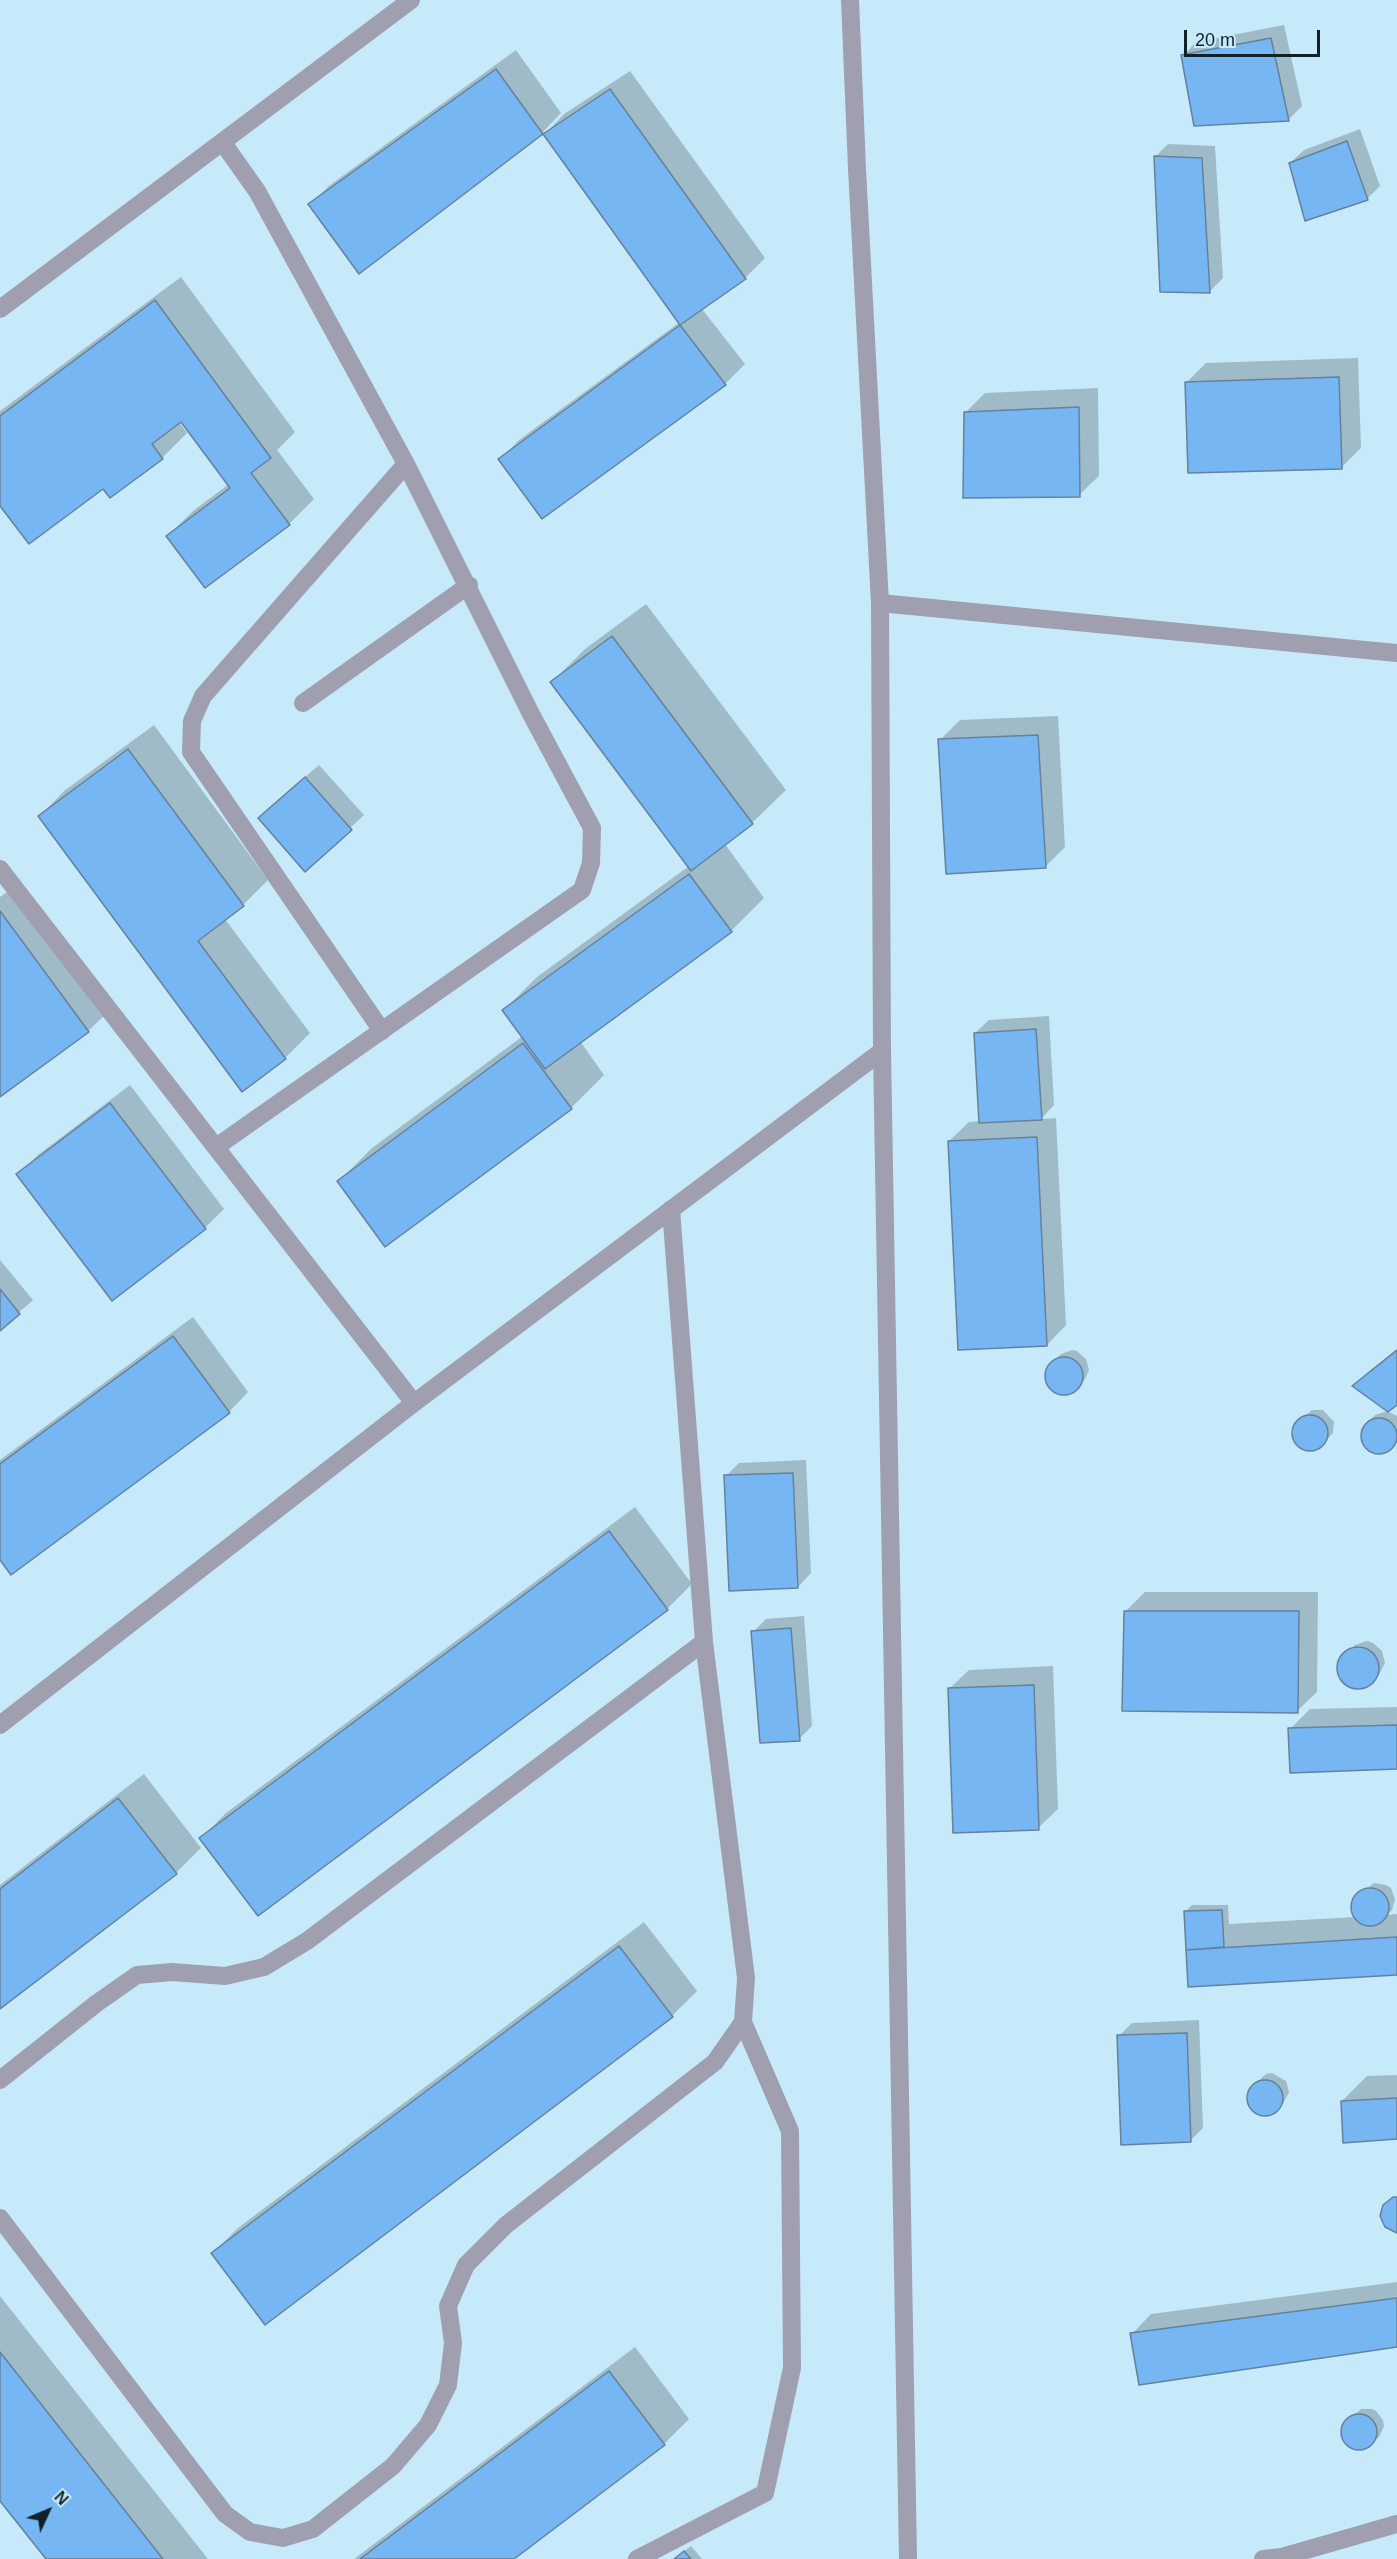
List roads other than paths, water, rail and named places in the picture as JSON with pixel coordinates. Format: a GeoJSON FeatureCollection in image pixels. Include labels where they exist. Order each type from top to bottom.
{"type":"FeatureCollection","features":[{"type":"Feature","properties":{"kind":"street"},"geometry":{"type":"LineString","coordinates":[[0,309],[411,0]]}},
{"type":"Feature","properties":{"kind":"street"},"geometry":{"type":"LineString","coordinates":[[850,0],[880,603],[882,1051],[909,2559]]}},
{"type":"Feature","properties":{"kind":"street"},"geometry":{"type":"LineString","coordinates":[[216,1147],[582,890],[591,863],[592,828],[531,714],[469,585],[406,464],[257,191],[223,143]]}},
{"type":"Feature","properties":{"kind":"street"},"geometry":{"type":"LineString","coordinates":[[382,1031],[191,752],[192,721],[203,696],[406,464]]}},
{"type":"Feature","properties":{"kind":"street"},"geometry":{"type":"LineString","coordinates":[[303,703],[469,585]]}},
{"type":"Feature","properties":{"kind":"street"},"geometry":{"type":"LineString","coordinates":[[880,603],[1397,653]]}},
{"type":"Feature","properties":{"kind":"street"},"geometry":{"type":"LineString","coordinates":[[0,869],[414,1402]]}},
{"type":"Feature","properties":{"kind":"street"},"geometry":{"type":"LineString","coordinates":[[0,1725],[414,1402],[882,1051]]}},
{"type":"Feature","properties":{"kind":"street"},"geometry":{"type":"LineString","coordinates":[[637,2559],[765,2493],[792,2368],[790,2131],[743,2022],[746,1978],[704,1642],[671,1209]]}},
{"type":"Feature","properties":{"kind":"street"},"geometry":{"type":"LineString","coordinates":[[0,2080],[97,2003],[137,1975],[172,1972],[225,1976],[264,1967],[298,1946],[704,1642]]}},
{"type":"Feature","properties":{"kind":"street"},"geometry":{"type":"LineString","coordinates":[[0,2218],[225,2514],[250,2532],[283,2538],[313,2529],[393,2466],[428,2425],[448,2385],[453,2343],[448,2306],[466,2265],[506,2225],[715,2062],[743,2022]]}},
{"type":"Feature","properties":{"kind":"street"},"geometry":{"type":"LineString","coordinates":[[1263,2559],[1282,2557],[1397,2524]]}}]}
